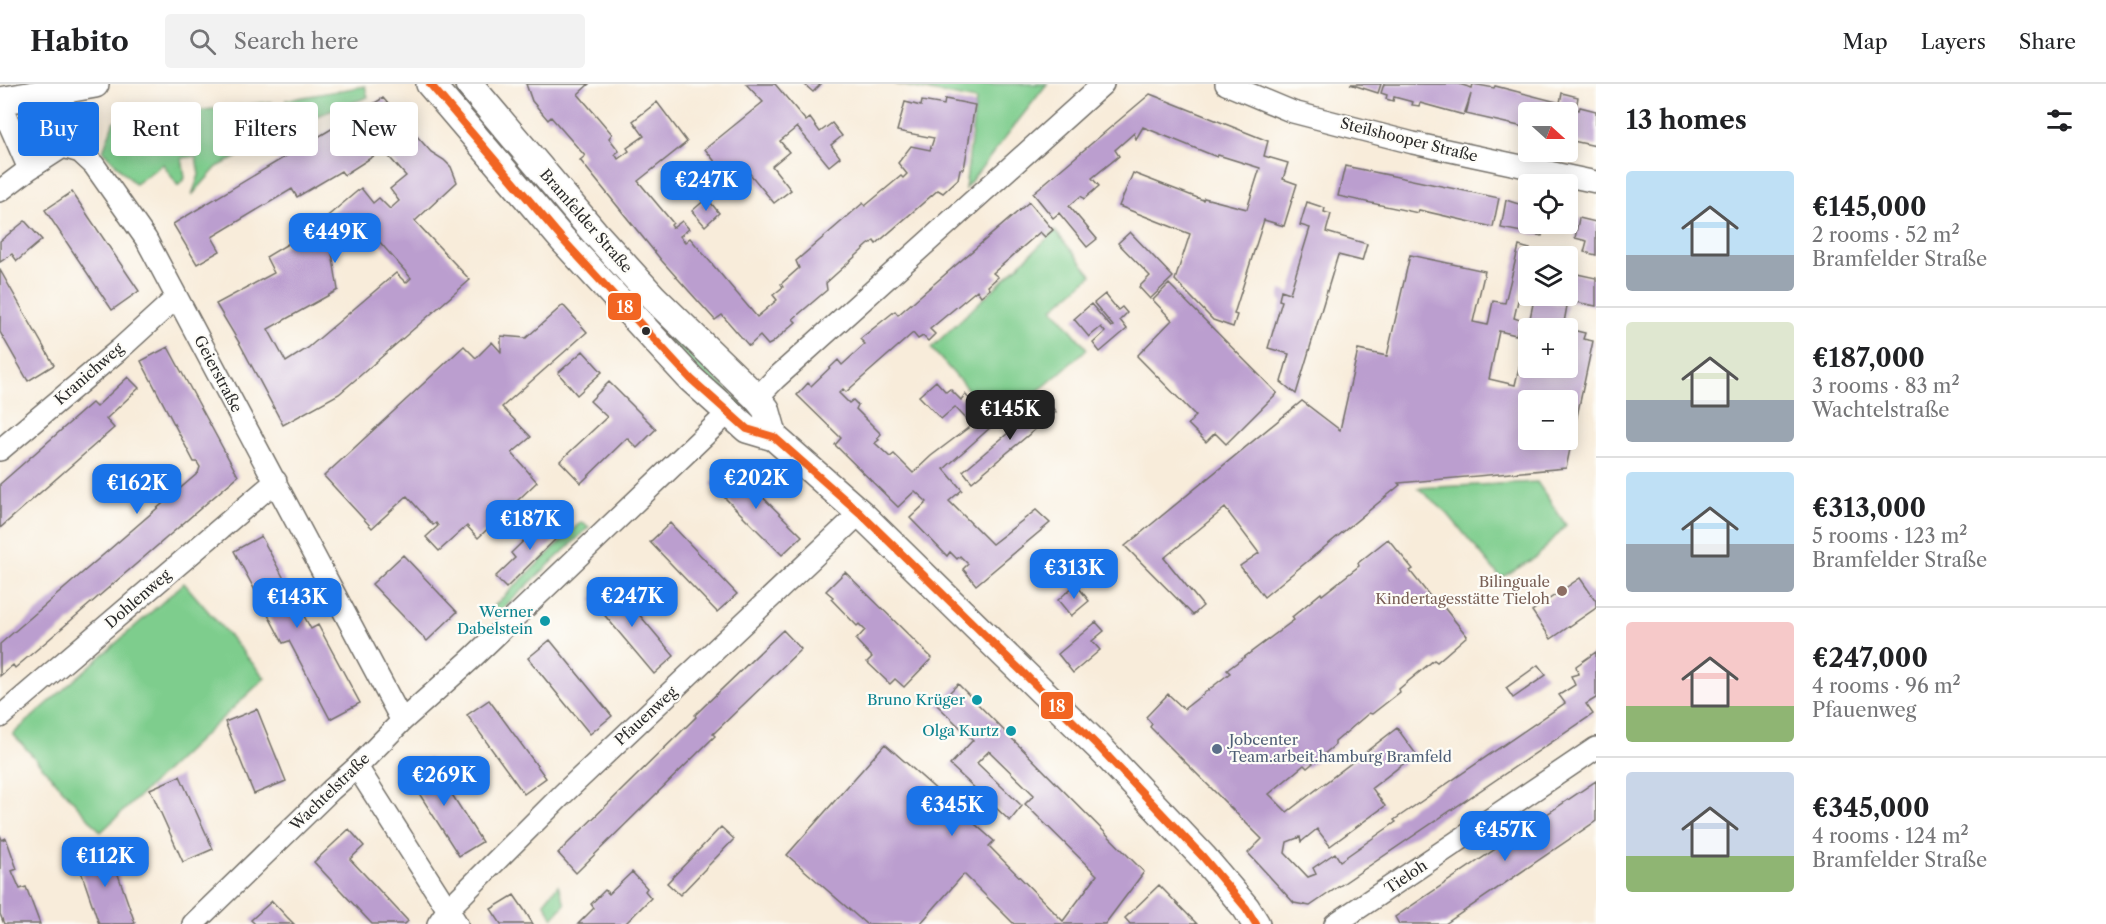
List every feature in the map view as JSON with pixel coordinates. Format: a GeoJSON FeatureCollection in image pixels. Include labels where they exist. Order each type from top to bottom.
{"type":"FeatureCollection","features":[{"type":"Feature","properties":{"kind":"main road"},"geometry":{"type":"LineString","coordinates":[[0,102],[95,84]]}},
{"type":"Feature","properties":{"kind":"main road","name":"Bramfelder Straße"},"geometry":{"type":"LineString","coordinates":[[430,84],[563,240],[691,380],[747,429],[774,437],[860,513],[1098,746],[1203,857],[1246,908],[1256,924]]}},
{"type":"Feature","properties":{"kind":"main road","name":"Bramfelder Straße"},"geometry":{"type":"LineString","coordinates":[[469,84],[488,95],[594,232],[646,290],[757,398],[766,409],[774,437]]}},
{"type":"Feature","properties":{"kind":"street"},"geometry":{"type":"LineString","coordinates":[[757,398],[775,379],[1103,84]]}},
{"type":"Feature","properties":{"kind":"street","name":"Steilshooper Straße"},"geometry":{"type":"LineString","coordinates":[[1226,84],[1293,112],[1413,143],[1596,183]]}},
{"type":"Feature","properties":{"kind":"street"},"geometry":{"type":"LineString","coordinates":[[0,102],[29,169]]}},
{"type":"Feature","properties":{"kind":"street","name":"Geierstraße"},"geometry":{"type":"LineString","coordinates":[[0,191],[63,147],[80,152],[94,165],[146,239],[402,721]]}},
{"type":"Feature","properties":{"kind":"street","name":"Kranichweg"},"geometry":{"type":"LineString","coordinates":[[0,450],[177,297]]}},
{"type":"Feature","properties":{"kind":"street","name":"Wachtelstraße"},"geometry":{"type":"LineString","coordinates":[[193,924],[402,721],[469,661],[728,413]]}},
{"type":"Feature","properties":{"kind":"street","name":"Dohlenweg"},"geometry":{"type":"LineString","coordinates":[[0,717],[276,481]]}},
{"type":"Feature","properties":{"kind":"street","name":"Pfauenweg"},"geometry":{"type":"LineString","coordinates":[[448,919],[562,794],[860,513]]}},
{"type":"Feature","properties":{"kind":"street","name":"Tieloh"},"geometry":{"type":"LineString","coordinates":[[1335,924],[1596,748]]}},
{"type":"Feature","properties":{"kind":"street"},"geometry":{"type":"LineString","coordinates":[[357,767],[448,919]]}},
{"type":"Feature","properties":{"kind":"green space"},"geometry":{"type":"Polygon","coordinates":[[[895,84],[1047,84],[965,189],[976,100],[895,84]]]}},
{"type":"Feature","properties":{"kind":"green space"},"geometry":{"type":"Polygon","coordinates":[[[365,86],[368,97],[354,102],[330,102],[330,111],[318,116],[318,102],[286,102],[286,100],[365,86]]]}},
{"type":"Feature","properties":{"kind":"green space"},"geometry":{"type":"Polygon","coordinates":[[[458,93],[566,223],[682,345],[761,422],[759,425],[680,355],[455,97],[458,93]]]}},
{"type":"Feature","properties":{"kind":"green space"},"geometry":{"type":"Polygon","coordinates":[[[213,109],[213,156],[237,157],[217,167],[192,195],[199,175],[196,156],[201,156],[201,110],[213,109]]]}},
{"type":"Feature","properties":{"kind":"green space"},"geometry":{"type":"Polygon","coordinates":[[[111,129],[111,156],[196,156],[182,158],[185,178],[178,186],[163,164],[135,184],[103,151],[111,129]]]}},
{"type":"Feature","properties":{"kind":"green space"},"geometry":{"type":"Polygon","coordinates":[[[1055,231],[1092,275],[1053,308],[1087,349],[1047,384],[997,422],[931,348],[1055,231]]]}},
{"type":"Feature","properties":{"kind":"green space"},"geometry":{"type":"Polygon","coordinates":[[[1537,482],[1566,525],[1537,557],[1501,578],[1447,513],[1418,488],[1537,482]]]}},
{"type":"Feature","properties":{"kind":"green space"},"geometry":{"type":"Polygon","coordinates":[[[581,522],[589,527],[500,611],[493,607],[581,522]]]}},
{"type":"Feature","properties":{"kind":"green space"},"geometry":{"type":"Polygon","coordinates":[[[184,583],[265,678],[101,832],[13,734],[184,583]]]}},
{"type":"Feature","properties":{"kind":"green space"},"geometry":{"type":"Polygon","coordinates":[[[558,885],[565,904],[553,918],[544,902],[558,885]]]}},
{"type":"Feature","properties":{"kind":"building"},"geometry":{"type":"Polygon","coordinates":[[[526,84],[589,84],[578,94],[612,134],[609,138],[619,151],[615,154],[618,159],[629,151],[627,148],[644,136],[633,121],[657,102],[687,142],[638,181],[673,223],[671,225],[673,228],[682,221],[689,229],[680,236],[685,242],[690,238],[757,317],[777,300],[773,295],[783,287],[781,284],[799,268],[796,261],[863,203],[865,206],[901,176],[903,178],[907,174],[898,163],[911,146],[930,150],[934,138],[897,131],[905,102],[921,106],[922,101],[944,105],[945,99],[975,105],[964,169],[960,169],[958,179],[943,193],[938,190],[876,244],[874,241],[868,245],[826,283],[827,290],[793,319],[796,322],[772,343],[768,345],[760,336],[749,346],[722,315],[715,320],[662,261],[580,160],[585,156],[551,117],[548,120],[532,101],[526,84]]]}},
{"type":"Feature","properties":{"kind":"building"},"geometry":{"type":"Polygon","coordinates":[[[746,84],[775,84],[806,121],[810,118],[820,132],[832,123],[842,136],[831,145],[840,157],[829,166],[797,127],[780,141],[789,152],[772,166],[791,190],[774,203],[746,169],[730,181],[705,149],[763,102],[746,84]]]}},
{"type":"Feature","properties":{"kind":"building"},"geometry":{"type":"Polygon","coordinates":[[[804,84],[821,84],[813,92],[804,84]]]}},
{"type":"Feature","properties":{"kind":"building"},"geometry":{"type":"Polygon","coordinates":[[[1350,84],[1381,84],[1378,93],[1350,84]]]}},
{"type":"Feature","properties":{"kind":"building"},"geometry":{"type":"Polygon","coordinates":[[[1384,84],[1459,84],[1472,88],[1473,84],[1494,88],[1495,86],[1557,102],[1518,102],[1518,126],[1466,114],[1471,94],[1464,115],[1420,103],[1419,106],[1412,105],[1413,102],[1394,97],[1393,101],[1386,99],[1387,95],[1381,93],[1384,84]]]}},
{"type":"Feature","properties":{"kind":"building"},"geometry":{"type":"Polygon","coordinates":[[[1562,93],[1578,97],[1577,102],[1560,102],[1562,93]]]}},
{"type":"Feature","properties":{"kind":"building"},"geometry":{"type":"Polygon","coordinates":[[[1150,94],[1268,141],[1264,156],[1288,163],[1283,179],[1297,184],[1284,226],[1264,220],[1234,314],[1237,315],[1233,327],[1213,320],[1175,280],[1190,234],[1119,206],[1133,173],[1203,200],[1204,198],[1247,209],[1260,168],[1218,155],[1217,157],[1143,127],[1136,139],[1134,133],[1115,150],[1119,156],[1092,178],[1099,186],[1084,199],[1081,196],[1069,206],[1097,239],[1087,247],[1059,213],[1053,218],[1033,193],[1150,94]]]}},
{"type":"Feature","properties":{"kind":"building"},"geometry":{"type":"Polygon","coordinates":[[[1580,107],[1596,111],[1596,146],[1578,142],[1578,110],[1580,107]]]}},
{"type":"Feature","properties":{"kind":"building"},"geometry":{"type":"Polygon","coordinates":[[[330,130],[330,156],[374,156],[344,175],[341,171],[297,197],[292,189],[212,237],[220,251],[197,264],[173,224],[286,156],[318,156],[318,137],[330,130]]]}},
{"type":"Feature","properties":{"kind":"building"},"geometry":{"type":"Polygon","coordinates":[[[418,137],[431,152],[451,167],[457,182],[415,221],[470,280],[339,394],[283,425],[216,304],[274,273],[266,257],[311,230],[361,188],[373,203],[379,198],[390,209],[399,201],[390,189],[406,176],[388,156],[418,156],[418,137]],[[358,217],[330,240],[338,290],[268,329],[286,362],[308,348],[396,273],[406,283],[411,278],[358,217]]]}},
{"type":"Feature","properties":{"kind":"building"},"geometry":{"type":"Polygon","coordinates":[[[1345,166],[1499,198],[1493,227],[1419,210],[1418,213],[1338,196],[1345,166]]]}},
{"type":"Feature","properties":{"kind":"building"},"geometry":{"type":"Polygon","coordinates":[[[72,192],[139,291],[112,310],[45,210],[72,192]]]}},
{"type":"Feature","properties":{"kind":"building"},"geometry":{"type":"Polygon","coordinates":[[[707,198],[719,213],[705,226],[692,211],[707,198]]]}},
{"type":"Feature","properties":{"kind":"building"},"geometry":{"type":"Polygon","coordinates":[[[1506,200],[1518,204],[1518,231],[1501,228],[1506,200]]]}},
{"type":"Feature","properties":{"kind":"building"},"geometry":{"type":"Polygon","coordinates":[[[1029,202],[1053,230],[1045,237],[1040,232],[993,273],[998,277],[988,286],[990,289],[981,296],[977,290],[930,329],[935,334],[928,341],[923,336],[918,339],[913,333],[846,392],[843,389],[839,393],[849,403],[853,400],[858,405],[856,409],[881,434],[875,443],[890,457],[894,454],[913,473],[931,456],[972,425],[955,407],[941,419],[919,396],[936,381],[946,392],[950,389],[961,400],[965,394],[992,426],[944,469],[962,490],[949,501],[992,544],[1036,510],[1050,523],[976,585],[963,569],[968,564],[960,556],[957,559],[950,552],[947,556],[910,518],[927,502],[915,491],[898,507],[835,445],[841,438],[797,395],[808,383],[811,386],[838,360],[842,365],[865,344],[860,339],[895,311],[898,315],[1029,202]]]}},
{"type":"Feature","properties":{"kind":"building"},"geometry":{"type":"Polygon","coordinates":[[[1307,202],[1325,208],[1324,212],[1331,214],[1326,232],[1367,244],[1362,261],[1338,255],[1296,394],[1281,382],[1289,354],[1268,348],[1282,301],[1279,300],[1281,290],[1290,293],[1310,228],[1300,225],[1307,202]]]}},
{"type":"Feature","properties":{"kind":"building"},"geometry":{"type":"Polygon","coordinates":[[[1579,218],[1596,222],[1596,255],[1584,252],[1587,241],[1575,238],[1578,234],[1579,218]]]}},
{"type":"Feature","properties":{"kind":"building"},"geometry":{"type":"Polygon","coordinates":[[[25,221],[42,240],[17,261],[12,254],[0,262],[0,241],[25,221]]]}},
{"type":"Feature","properties":{"kind":"building"},"geometry":{"type":"Polygon","coordinates":[[[1130,232],[1173,277],[1150,299],[1139,287],[1150,276],[1118,243],[1130,232]]]}},
{"type":"Feature","properties":{"kind":"building"},"geometry":{"type":"Polygon","coordinates":[[[1518,250],[1518,301],[1514,318],[1518,319],[1518,328],[1516,335],[1499,331],[1489,379],[1515,385],[1518,372],[1518,378],[1578,378],[1578,331],[1585,333],[1583,339],[1593,341],[1578,412],[1578,390],[1518,390],[1518,450],[1570,450],[1566,468],[1398,483],[1400,485],[1264,597],[1240,566],[1259,553],[1225,508],[1164,558],[1203,606],[1193,615],[1125,546],[1302,401],[1340,430],[1358,350],[1387,356],[1410,255],[1485,271],[1473,322],[1488,325],[1493,301],[1505,303],[1518,250]]]}},
{"type":"Feature","properties":{"kind":"building"},"geometry":{"type":"Polygon","coordinates":[[[0,270],[54,365],[28,381],[0,332],[0,270]]]}},
{"type":"Feature","properties":{"kind":"building"},"geometry":{"type":"Polygon","coordinates":[[[1578,274],[1596,278],[1596,306],[1578,303],[1578,274]]]}},
{"type":"Feature","properties":{"kind":"building"},"geometry":{"type":"Polygon","coordinates":[[[1169,284],[1277,393],[1226,444],[1215,433],[1206,442],[1188,424],[1196,416],[1137,356],[1172,320],[1153,300],[1169,284]]]}},
{"type":"Feature","properties":{"kind":"building"},"geometry":{"type":"Polygon","coordinates":[[[1105,294],[1118,310],[1122,307],[1127,313],[1120,320],[1127,329],[1100,352],[1093,343],[1105,332],[1101,327],[1089,337],[1074,319],[1091,304],[1111,327],[1113,326],[1094,303],[1105,294]]]}},
{"type":"Feature","properties":{"kind":"building"},"geometry":{"type":"Polygon","coordinates":[[[563,305],[587,332],[502,407],[531,437],[512,453],[537,482],[478,538],[467,526],[439,551],[426,537],[438,526],[436,523],[433,525],[407,496],[372,528],[324,476],[464,346],[476,358],[492,342],[501,352],[501,336],[526,338],[563,305]]]}},
{"type":"Feature","properties":{"kind":"building"},"geometry":{"type":"Polygon","coordinates":[[[1533,306],[1567,306],[1565,318],[1530,318],[1533,306]]]}},
{"type":"Feature","properties":{"kind":"building"},"geometry":{"type":"Polygon","coordinates":[[[168,347],[238,476],[15,668],[13,665],[0,676],[0,644],[198,473],[200,467],[197,462],[194,462],[141,361],[168,347]]]}},
{"type":"Feature","properties":{"kind":"building"},"geometry":{"type":"Polygon","coordinates":[[[583,351],[602,372],[577,395],[558,373],[583,351]]]}},
{"type":"Feature","properties":{"kind":"building"},"geometry":{"type":"Polygon","coordinates":[[[128,377],[139,388],[106,419],[114,428],[0,528],[0,484],[92,403],[96,407],[128,377]]]}},
{"type":"Feature","properties":{"kind":"building"},"geometry":{"type":"Polygon","coordinates":[[[609,382],[656,429],[637,448],[627,438],[581,483],[560,461],[607,417],[590,401],[609,382]]]}},
{"type":"Feature","properties":{"kind":"building"},"geometry":{"type":"Polygon","coordinates":[[[1046,401],[1056,412],[972,482],[963,471],[1046,401]]]}},
{"type":"Feature","properties":{"kind":"building"},"geometry":{"type":"Polygon","coordinates":[[[730,465],[802,536],[782,555],[711,484],[730,465]]]}},
{"type":"Feature","properties":{"kind":"building"},"geometry":{"type":"Polygon","coordinates":[[[549,516],[564,531],[506,588],[495,577],[515,558],[511,553],[549,516]]]}},
{"type":"Feature","properties":{"kind":"building"},"geometry":{"type":"Polygon","coordinates":[[[670,523],[737,594],[717,612],[650,542],[670,523]]]}},
{"type":"Feature","properties":{"kind":"building"},"geometry":{"type":"Polygon","coordinates":[[[261,536],[311,629],[318,625],[360,703],[330,719],[289,641],[283,643],[234,551],[261,536]]]}},
{"type":"Feature","properties":{"kind":"building"},"geometry":{"type":"Polygon","coordinates":[[[1388,539],[1413,569],[1410,571],[1440,609],[1442,605],[1467,636],[1437,662],[1434,660],[1399,689],[1400,692],[1372,714],[1369,713],[1307,768],[1304,765],[1269,794],[1287,812],[1397,728],[1416,754],[1372,788],[1385,806],[1330,846],[1317,829],[1301,842],[1300,837],[1287,842],[1285,853],[1308,877],[1316,874],[1313,868],[1335,853],[1340,861],[1396,822],[1394,820],[1565,703],[1559,695],[1575,685],[1571,676],[1578,674],[1576,666],[1596,652],[1596,698],[1586,704],[1593,714],[1310,906],[1294,903],[1248,853],[1262,839],[1150,727],[1152,724],[1146,717],[1168,694],[1184,709],[1230,673],[1227,670],[1294,620],[1292,617],[1359,566],[1358,563],[1388,539]]]}},
{"type":"Feature","properties":{"kind":"building"},"geometry":{"type":"Polygon","coordinates":[[[403,555],[457,612],[427,641],[372,584],[403,555]]]}},
{"type":"Feature","properties":{"kind":"building"},"geometry":{"type":"Polygon","coordinates":[[[845,572],[932,658],[904,687],[895,679],[890,684],[867,662],[872,657],[856,640],[865,630],[859,624],[857,626],[826,591],[845,572]]]}},
{"type":"Feature","properties":{"kind":"building"},"geometry":{"type":"Polygon","coordinates":[[[1580,578],[1596,601],[1596,608],[1551,639],[1532,611],[1580,578]]]}},
{"type":"Feature","properties":{"kind":"building"},"geometry":{"type":"Polygon","coordinates":[[[611,581],[674,656],[654,674],[591,599],[611,581]]]}},
{"type":"Feature","properties":{"kind":"building"},"geometry":{"type":"Polygon","coordinates":[[[1076,584],[1089,601],[1071,616],[1058,600],[1076,584]]]}},
{"type":"Feature","properties":{"kind":"building"},"geometry":{"type":"Polygon","coordinates":[[[1096,622],[1104,631],[1092,641],[1100,650],[1073,673],[1058,654],[1096,622]]]}},
{"type":"Feature","properties":{"kind":"building"},"geometry":{"type":"Polygon","coordinates":[[[783,630],[801,649],[713,734],[715,736],[576,873],[558,853],[783,630]]]}},
{"type":"Feature","properties":{"kind":"building"},"geometry":{"type":"Polygon","coordinates":[[[550,640],[612,716],[590,734],[528,658],[550,640]]]}},
{"type":"Feature","properties":{"kind":"building"},"geometry":{"type":"Polygon","coordinates":[[[1538,665],[1546,675],[1513,698],[1506,688],[1538,665]]]}},
{"type":"Feature","properties":{"kind":"building"},"geometry":{"type":"Polygon","coordinates":[[[958,684],[1144,872],[1105,924],[1014,924],[964,874],[920,924],[866,924],[787,855],[885,744],[994,841],[989,846],[1063,921],[1097,875],[1025,804],[1034,795],[989,751],[977,763],[1022,806],[1010,821],[950,765],[973,740],[937,705],[958,684]]]}},
{"type":"Feature","properties":{"kind":"building"},"geometry":{"type":"Polygon","coordinates":[[[489,700],[546,778],[524,794],[467,715],[489,700]]]}},
{"type":"Feature","properties":{"kind":"building"},"geometry":{"type":"Polygon","coordinates":[[[257,709],[286,781],[254,794],[225,722],[257,709]]]}},
{"type":"Feature","properties":{"kind":"building"},"geometry":{"type":"Polygon","coordinates":[[[429,758],[482,842],[459,856],[406,773],[429,758]]]}},
{"type":"Feature","properties":{"kind":"building"},"geometry":{"type":"Polygon","coordinates":[[[180,776],[213,849],[183,862],[150,789],[180,776]]]}},
{"type":"Feature","properties":{"kind":"building"},"geometry":{"type":"Polygon","coordinates":[[[1596,781],[1596,821],[1445,924],[1399,924],[1395,917],[1596,781]]]}},
{"type":"Feature","properties":{"kind":"building"},"geometry":{"type":"Polygon","coordinates":[[[721,827],[734,839],[680,895],[667,883],[721,827]]]}},
{"type":"Feature","properties":{"kind":"building"},"geometry":{"type":"Polygon","coordinates":[[[349,829],[364,846],[350,859],[408,921],[405,924],[372,924],[314,862],[349,829]]]}},
{"type":"Feature","properties":{"kind":"building"},"geometry":{"type":"Polygon","coordinates":[[[0,835],[2,840],[6,838],[17,869],[12,871],[20,889],[26,887],[40,924],[4,924],[0,914],[0,835]]]}},
{"type":"Feature","properties":{"kind":"building"},"geometry":{"type":"Polygon","coordinates":[[[108,846],[135,923],[132,924],[99,924],[76,857],[108,846]]]}},
{"type":"Feature","properties":{"kind":"building"},"geometry":{"type":"Polygon","coordinates":[[[632,872],[647,888],[645,891],[651,898],[625,924],[578,924],[594,908],[591,904],[605,890],[609,894],[632,872]]]}},
{"type":"Feature","properties":{"kind":"building"},"geometry":{"type":"Polygon","coordinates":[[[1159,885],[1197,924],[1130,924],[1125,918],[1159,885]]]}},
{"type":"Feature","properties":{"kind":"building"},"geometry":{"type":"Polygon","coordinates":[[[514,895],[533,924],[501,924],[491,909],[514,895]]]}},
{"type":"Feature","properties":{"kind":"building"},"geometry":{"type":"Polygon","coordinates":[[[272,901],[294,924],[255,924],[251,920],[272,901]]]}},
{"type":"Feature","properties":{"kind":"transit line","name":"18"},"geometry":{"type":"LineString","coordinates":[[430,84],[563,240],[691,379],[747,429],[774,437],[860,513],[1098,746],[1203,857],[1246,908],[1256,924]]}},
{"type":"Feature","properties":{"kind":"place","name":"Bilinguale Kindertagesstätte Tieloh"},"geometry":{"type":"Point","coordinates":[1562,591]}},
{"type":"Feature","properties":{"kind":"place","name":"Werner Dabelstein"},"geometry":{"type":"Point","coordinates":[545,621]}},
{"type":"Feature","properties":{"kind":"place","name":"Bruno Krüger"},"geometry":{"type":"Point","coordinates":[977,700]}},
{"type":"Feature","properties":{"kind":"place","name":"Olga Kurtz"},"geometry":{"type":"Point","coordinates":[1011,731]}},
{"type":"Feature","properties":{"kind":"place","name":"Jobcenter Team.arbeit.hamburg Bramfeld"},"geometry":{"type":"Point","coordinates":[1217,749]}}]}
